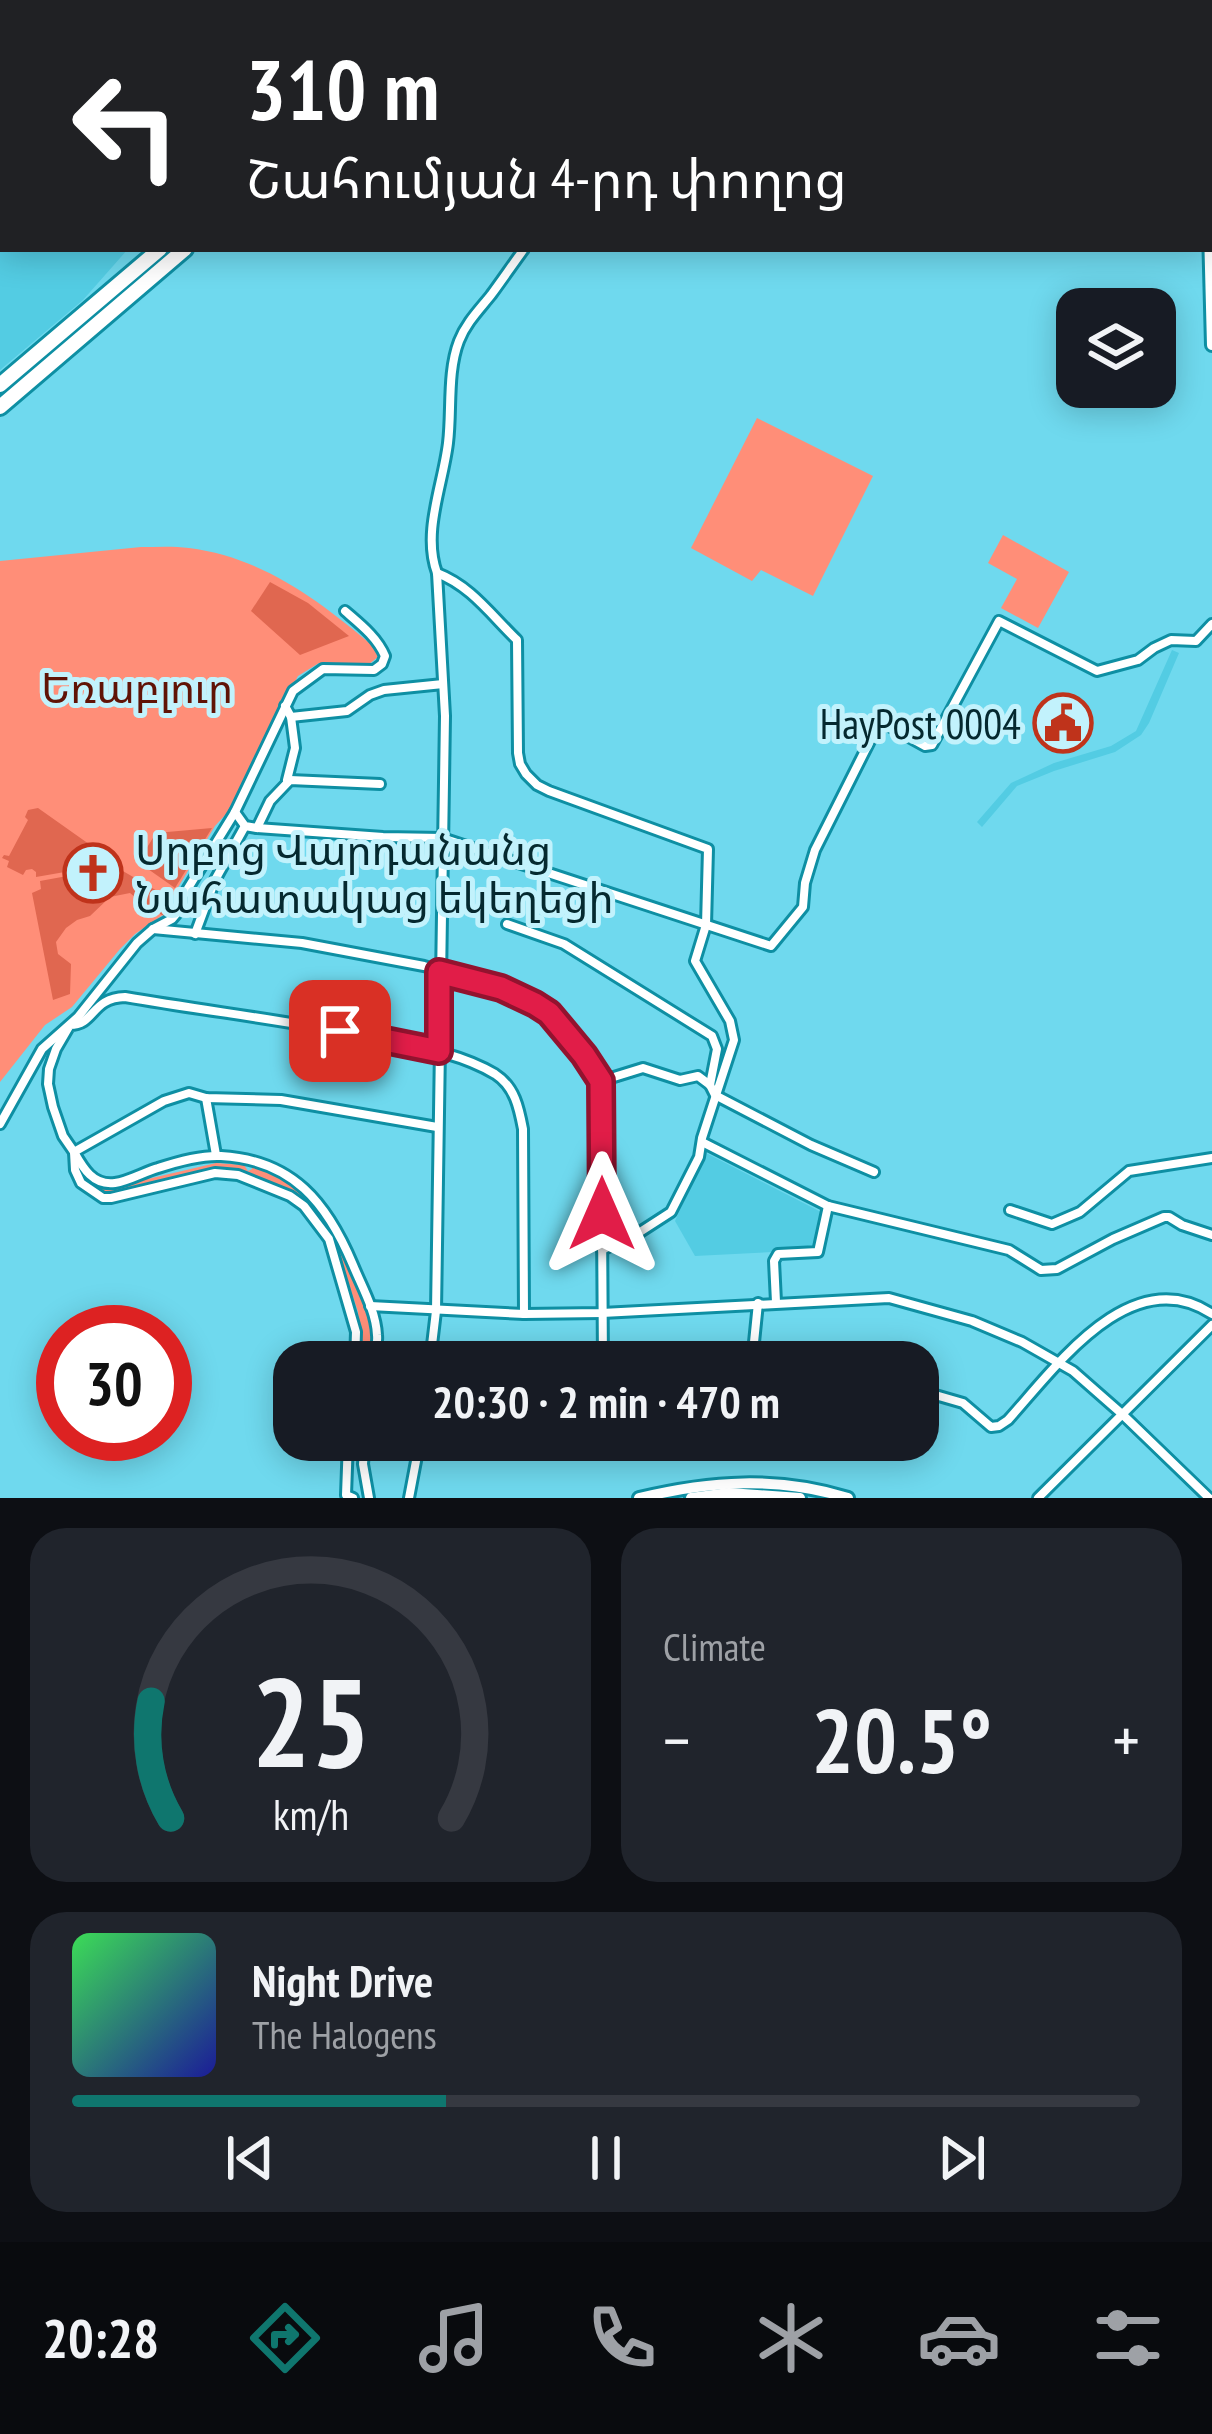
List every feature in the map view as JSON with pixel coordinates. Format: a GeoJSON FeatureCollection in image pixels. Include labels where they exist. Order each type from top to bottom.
{"type":"FeatureCollection","features":[{"type":"Feature","properties":{"kind":"highway"},"geometry":{"type":"LineString","coordinates":[[0,385],[156,252]]}},
{"type":"Feature","properties":{"kind":"highway"},"geometry":{"type":"LineString","coordinates":[[0,406],[181,252]]}},
{"type":"Feature","properties":{"kind":"main road"},"geometry":{"type":"LineString","coordinates":[[1210,252],[1212,345]]}},
{"type":"Feature","properties":{"kind":"main road"},"geometry":{"type":"LineString","coordinates":[[639,1498],[748,1481],[848,1498]]}},
{"type":"Feature","properties":{"kind":"main road"},"geometry":{"type":"LineString","coordinates":[[691,1498],[729,1493],[800,1498]]}},
{"type":"Feature","properties":{"kind":"street"},"geometry":{"type":"LineString","coordinates":[[432,1341],[445,716],[437,573],[431,557],[458,342],[522,252]]}},
{"type":"Feature","properties":{"kind":"street"},"geometry":{"type":"LineString","coordinates":[[437,573],[468,590],[517,640],[518,753],[526,774],[566,799],[708,849],[706,925],[694,961],[730,1021],[734,1040],[713,1090]]}},
{"type":"Feature","properties":{"kind":"street"},"geometry":{"type":"LineString","coordinates":[[345,611],[381,647],[382,664],[374,670],[323,668],[299,685],[235,812],[182,898],[182,907],[129,952],[70,1025],[53,1055],[48,1084],[63,1136],[88,1175],[108,1183],[216,1155],[248,1158],[299,1183],[338,1228],[370,1306],[376,1341]]}},
{"type":"Feature","properties":{"kind":"street"},"geometry":{"type":"LineString","coordinates":[[235,812],[244,826],[257,828],[442,838],[771,946],[803,907],[815,850],[880,721],[925,746],[932,745],[999,621],[1096,671],[1138,660],[1171,640],[1196,641],[1212,624]]}},
{"type":"Feature","properties":{"kind":"street"},"geometry":{"type":"LineString","coordinates":[[291,717],[347,711],[384,690],[442,684]]}},
{"type":"Feature","properties":{"kind":"street"},"geometry":{"type":"LineString","coordinates":[[285,706],[295,748],[285,785]]}},
{"type":"Feature","properties":{"kind":"street"},"geometry":{"type":"LineString","coordinates":[[257,828],[270,801],[290,780],[380,784]]}},
{"type":"Feature","properties":{"kind":"street"},"geometry":{"type":"LineString","coordinates":[[195,934],[215,880],[244,826]]}},
{"type":"Feature","properties":{"kind":"street"},"geometry":{"type":"LineString","coordinates":[[507,924],[564,944],[712,1036],[717,1048],[703,1143],[687,1185],[671,1212],[602,1250]]}},
{"type":"Feature","properties":{"kind":"street"},"geometry":{"type":"LineString","coordinates":[[153,929],[302,943],[424,966],[501,988],[549,1013],[601,1081],[603,1341]]}},
{"type":"Feature","properties":{"kind":"street"},"geometry":{"type":"LineString","coordinates":[[0,1124],[42,1049],[70,1025],[84,1022],[104,1000],[125,998],[439,1051],[495,1075],[509,1087],[519,1106],[524,1314]]}},
{"type":"Feature","properties":{"kind":"street"},"geometry":{"type":"LineString","coordinates":[[601,1081],[643,1068],[680,1080],[698,1076],[713,1090],[811,1145],[874,1172]]}},
{"type":"Feature","properties":{"kind":"street"},"geometry":{"type":"LineString","coordinates":[[74,1152],[179,1095],[190,1094],[281,1100],[437,1127]]}},
{"type":"Feature","properties":{"kind":"street"},"geometry":{"type":"LineString","coordinates":[[206,1098],[216,1155]]}},
{"type":"Feature","properties":{"kind":"street"},"geometry":{"type":"LineString","coordinates":[[703,1143],[828,1206],[1009,1250],[1041,1270],[1057,1269],[1164,1217],[1212,1234]]}},
{"type":"Feature","properties":{"kind":"street"},"geometry":{"type":"LineString","coordinates":[[74,1152],[81,1183],[103,1198],[215,1173],[238,1175],[290,1196],[304,1206],[329,1239],[356,1341]]}},
{"type":"Feature","properties":{"kind":"street"},"geometry":{"type":"LineString","coordinates":[[1010,1210],[1052,1225],[1080,1212],[1129,1172],[1212,1158]]}},
{"type":"Feature","properties":{"kind":"street"},"geometry":{"type":"LineString","coordinates":[[776,1302],[774,1261],[778,1254],[818,1252],[828,1206]]}},
{"type":"Feature","properties":{"kind":"street"},"geometry":{"type":"LineString","coordinates":[[370,1306],[602,1313],[889,1298],[972,1321],[1060,1363],[1123,1414],[1209,1498]]}},
{"type":"Feature","properties":{"kind":"street"},"geometry":{"type":"LineString","coordinates":[[939,1396],[963,1403],[991,1427],[999,1426],[1098,1325],[1144,1304],[1169,1299],[1183,1300],[1212,1314]]}},
{"type":"Feature","properties":{"kind":"street"},"geometry":{"type":"LineString","coordinates":[[754,1341],[758,1304]]}},
{"type":"Feature","properties":{"kind":"street"},"geometry":{"type":"LineString","coordinates":[[1038,1498],[1212,1325]]}},
{"type":"Feature","properties":{"kind":"street"},"geometry":{"type":"LineString","coordinates":[[347,1461],[346,1495],[353,1498]]}},
{"type":"Feature","properties":{"kind":"street"},"geometry":{"type":"LineString","coordinates":[[363,1461],[369,1498]]}},
{"type":"Feature","properties":{"kind":"street"},"geometry":{"type":"LineString","coordinates":[[409,1498],[416,1461]]}},
{"type":"Feature","properties":{"kind":"shaded area"},"geometry":{"type":"Polygon","coordinates":[[[0,252],[125,252],[83,300],[0,370],[0,252]]]}},
{"type":"Feature","properties":{"kind":"shaded area"},"geometry":{"type":"Polygon","coordinates":[[[270,582],[308,603],[349,636],[300,655],[251,611],[270,582]]]}},
{"type":"Feature","properties":{"kind":"shaded area"},"geometry":{"type":"Polygon","coordinates":[[[1172,650],[1179,653],[1141,735],[1115,752],[1017,786],[982,827],[977,822],[1011,783],[1054,763],[1111,746],[1136,731],[1172,650]]]}},
{"type":"Feature","properties":{"kind":"shaded area"},"geometry":{"type":"Polygon","coordinates":[[[38,808],[96,849],[82,869],[36,877],[32,869],[23,875],[7,867],[9,861],[2,858],[9,856],[28,820],[28,810],[38,808]]]}},
{"type":"Feature","properties":{"kind":"shaded area"},"geometry":{"type":"Polygon","coordinates":[[[212,828],[175,888],[138,862],[156,833],[212,828]]]}},
{"type":"Feature","properties":{"kind":"shaded area"},"geometry":{"type":"Polygon","coordinates":[[[116,867],[171,899],[171,912],[164,916],[130,893],[110,897],[90,916],[66,928],[56,942],[58,954],[71,964],[70,994],[53,1000],[32,893],[41,889],[40,881],[78,874],[101,890],[116,867]]]}},
{"type":"Feature","properties":{"kind":"shaded area"},"geometry":{"type":"Polygon","coordinates":[[[706,1153],[823,1213],[813,1250],[695,1256],[675,1221],[706,1153]]]}},
{"type":"Feature","properties":{"kind":"green space"},"geometry":{"type":"Polygon","coordinates":[[[757,418],[873,476],[813,596],[761,570],[752,581],[691,548],[757,418]]]}},
{"type":"Feature","properties":{"kind":"green space"},"geometry":{"type":"Polygon","coordinates":[[[1003,535],[1069,572],[1038,628],[1001,608],[1017,579],[988,563],[1003,535]]]}},
{"type":"Feature","properties":{"kind":"green space","name":"Եռաբլուր"},"geometry":{"type":"Polygon","coordinates":[[[141,547],[216,553],[265,571],[332,613],[373,646],[378,657],[368,665],[319,663],[298,676],[227,813],[171,899],[173,908],[120,949],[72,1007],[45,1025],[0,1082],[0,561],[141,547]]]}},
{"type":"Feature","properties":{"kind":"green space"},"geometry":{"type":"Polygon","coordinates":[[[216,1163],[244,1165],[248,1171],[252,1164],[279,1173],[299,1186],[337,1237],[372,1327],[372,1341],[360,1341],[358,1312],[335,1242],[298,1197],[239,1171],[205,1171],[108,1194],[93,1188],[80,1173],[95,1182],[118,1186],[216,1163]]]}},
{"type":"Feature","properties":{"kind":"place","name":"HayPost 0004"},"geometry":{"type":"Point","coordinates":[1063,723]}},
{"type":"Feature","properties":{"kind":"place","name":"Սրբոց Վարդանանց Նահատակաց եկեղեցի"},"geometry":{"type":"Point","coordinates":[93,873]}},
{"type":"Feature","properties":{"kind":"route"},"geometry":{"type":"LineString","coordinates":[[340,1031],[439,1051],[439,972],[501,988],[549,1013],[601,1081],[602,1214]]}}]}
